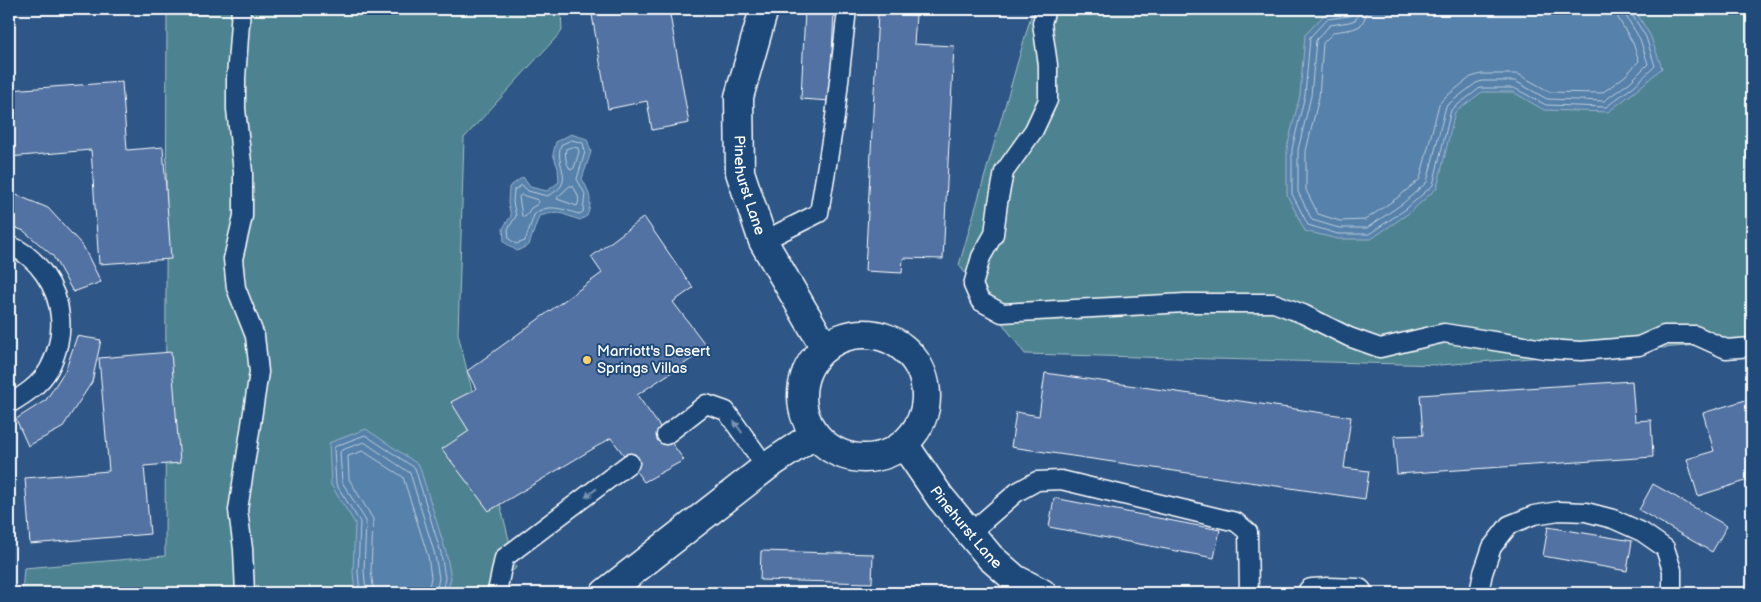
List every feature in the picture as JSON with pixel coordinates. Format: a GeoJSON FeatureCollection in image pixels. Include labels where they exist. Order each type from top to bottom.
{"type":"FeatureCollection","features":[{"type":"Feature","properties":{"kind":"street","name":"Pinehurst Lane"},"geometry":{"type":"LineString","coordinates":[[764,9],[739,97],[740,172],[763,240],[825,348]]}},
{"type":"Feature","properties":{"kind":"street"},"geometry":{"type":"LineString","coordinates":[[861,334],[880,336],[898,344],[912,357],[922,374],[926,393],[924,412],[917,430],[904,444],[886,455],[867,459],[847,456],[829,448],[815,434],[806,417],[802,398],[804,379],[812,362],[825,348],[842,338],[861,334]]}},
{"type":"Feature","properties":{"kind":"street"},"geometry":{"type":"LineString","coordinates":[[605,593],[766,467],[815,434]]}},
{"type":"Feature","properties":{"kind":"street","name":"Pinehurst Lane"},"geometry":{"type":"LineString","coordinates":[[904,444],[940,497],[990,557],[1014,579],[1042,593]]}},
{"type":"Feature","properties":{"kind":"street"},"geometry":{"type":"LineString","coordinates":[[1312,593],[1358,593]]}},
{"type":"Feature","properties":{"kind":"lane"},"geometry":{"type":"LineString","coordinates":[[241,9],[236,78],[236,108],[243,172],[243,216],[233,259],[236,288],[255,336],[259,372],[238,510],[243,548],[245,593]]}},
{"type":"Feature","properties":{"kind":"lane"},"geometry":{"type":"LineString","coordinates":[[763,240],[819,213],[835,117],[846,9]]}},
{"type":"Feature","properties":{"kind":"lane"},"geometry":{"type":"LineString","coordinates":[[1046,9],[1042,23],[1048,65],[1048,100],[1034,130],[1004,172],[994,234],[981,257],[973,285],[980,301],[1002,313],[1185,303],[1274,303],[1303,314],[1349,337],[1380,348],[1444,333],[1544,349],[1562,350],[1639,346],[1664,335],[1695,335],[1726,349],[1752,347]]}},
{"type":"Feature","properties":{"kind":"lane"},"geometry":{"type":"LineString","coordinates":[[9,245],[17,248],[38,266],[54,290],[60,317],[58,345],[48,370],[30,392],[9,404]]}},
{"type":"Feature","properties":{"kind":"lane"},"geometry":{"type":"LineString","coordinates":[[666,435],[706,404],[726,411],[766,467]]}},
{"type":"Feature","properties":{"kind":"lane"},"geometry":{"type":"LineString","coordinates":[[501,593],[498,587],[504,558],[630,463]]}},
{"type":"Feature","properties":{"kind":"lane"},"geometry":{"type":"LineString","coordinates":[[970,533],[1016,492],[1037,481],[1061,480],[1236,522],[1248,532],[1249,593]]}},
{"type":"Feature","properties":{"kind":"lane"},"geometry":{"type":"LineString","coordinates":[[1479,593],[1483,573],[1492,547],[1509,525],[1534,515],[1559,511],[1586,512],[1613,519],[1642,532],[1664,548],[1672,570],[1672,593]]}},
{"type":"Feature","properties":{"kind":"shaded area"},"geometry":{"type":"Polygon","coordinates":[[[9,9],[167,9],[165,556],[24,568],[22,593],[9,593],[9,9]]]}},
{"type":"Feature","properties":{"kind":"shaded area"},"geometry":{"type":"Polygon","coordinates":[[[561,9],[1033,9],[959,265],[1025,354],[1440,365],[1752,341],[1752,593],[487,593],[516,568],[458,334],[464,138],[562,31],[561,9]]]}},
{"type":"Feature","properties":{"kind":"green space"},"geometry":{"type":"Polygon","coordinates":[[[167,9],[561,9],[562,31],[464,138],[458,334],[516,568],[487,593],[22,593],[24,568],[165,556],[167,9]]]}},
{"type":"Feature","properties":{"kind":"green space"},"geometry":{"type":"Polygon","coordinates":[[[1033,9],[1752,9],[1752,341],[1440,365],[1025,354],[959,265],[1033,9]]]}},
{"type":"Feature","properties":{"kind":"water"},"geometry":{"type":"Polygon","coordinates":[[[1366,9],[1634,9],[1650,35],[1662,68],[1608,112],[1544,110],[1513,92],[1482,92],[1455,112],[1437,188],[1409,213],[1371,239],[1338,239],[1305,231],[1287,195],[1287,148],[1300,95],[1305,35],[1325,14],[1366,9]]]}},
{"type":"Feature","properties":{"kind":"water"},"geometry":{"type":"Polygon","coordinates":[[[571,134],[587,139],[591,152],[582,179],[590,197],[587,216],[580,220],[557,212],[539,216],[529,245],[517,251],[504,242],[503,228],[511,216],[508,203],[509,187],[523,177],[530,187],[547,191],[559,182],[558,168],[553,154],[556,142],[571,134]]]}},
{"type":"Feature","properties":{"kind":"water"},"geometry":{"type":"Polygon","coordinates":[[[366,429],[419,465],[446,552],[451,578],[447,593],[355,593],[353,572],[355,523],[331,485],[329,443],[366,429]]]}},
{"type":"Feature","properties":{"kind":"building"},"geometry":{"type":"Polygon","coordinates":[[[591,9],[669,9],[689,123],[652,130],[647,101],[608,109],[591,9]]]}},
{"type":"Feature","properties":{"kind":"building"},"geometry":{"type":"Polygon","coordinates":[[[805,9],[834,9],[830,101],[801,99],[805,9]]]}},
{"type":"Feature","properties":{"kind":"building"},"geometry":{"type":"Polygon","coordinates":[[[878,13],[916,15],[914,44],[954,46],[943,259],[903,258],[902,273],[865,271],[878,13]]]}},
{"type":"Feature","properties":{"kind":"building"},"geometry":{"type":"Polygon","coordinates":[[[122,82],[127,150],[163,147],[171,259],[99,264],[91,150],[9,157],[9,90],[122,82]]]}},
{"type":"Feature","properties":{"kind":"building"},"geometry":{"type":"Polygon","coordinates":[[[9,192],[48,208],[83,246],[101,282],[73,292],[53,256],[24,231],[9,225],[9,192]]]}},
{"type":"Feature","properties":{"kind":"building","name":"Marriott's Desert Springs Villas"},"geometry":{"type":"Polygon","coordinates":[[[644,217],[693,288],[673,302],[708,348],[637,395],[684,460],[644,482],[611,438],[489,511],[442,449],[469,431],[451,402],[476,389],[467,371],[602,273],[591,257],[644,217]]]}},
{"type":"Feature","properties":{"kind":"building"},"geometry":{"type":"Polygon","coordinates":[[[77,336],[101,340],[92,382],[62,428],[28,446],[16,419],[46,400],[66,369],[77,336]]]}},
{"type":"Feature","properties":{"kind":"building"},"geometry":{"type":"Polygon","coordinates":[[[171,352],[180,463],[144,466],[150,534],[30,544],[25,478],[109,471],[99,358],[171,352]]]}},
{"type":"Feature","properties":{"kind":"building"},"geometry":{"type":"Polygon","coordinates":[[[1045,373],[1351,417],[1344,468],[1369,471],[1365,499],[1011,447],[1016,412],[1039,416],[1045,373]]]}},
{"type":"Feature","properties":{"kind":"building"},"geometry":{"type":"Polygon","coordinates":[[[1632,381],[1635,421],[1651,420],[1653,457],[1397,474],[1394,436],[1423,435],[1420,395],[1632,381]]]}},
{"type":"Feature","properties":{"kind":"building"},"geometry":{"type":"Polygon","coordinates":[[[1752,398],[1752,479],[1698,496],[1687,459],[1714,451],[1703,413],[1752,398]]]}},
{"type":"Feature","properties":{"kind":"building"},"geometry":{"type":"Polygon","coordinates":[[[1653,484],[1727,526],[1712,552],[1639,510],[1653,484]]]}},
{"type":"Feature","properties":{"kind":"building"},"geometry":{"type":"Polygon","coordinates":[[[1054,498],[1220,530],[1214,558],[1049,527],[1054,498]]]}},
{"type":"Feature","properties":{"kind":"building"},"geometry":{"type":"Polygon","coordinates":[[[1548,527],[1632,541],[1627,571],[1543,556],[1548,527]]]}},
{"type":"Feature","properties":{"kind":"building"},"geometry":{"type":"Polygon","coordinates":[[[761,551],[873,554],[872,583],[760,580],[761,551]]]}},
{"type":"Feature","properties":{"kind":"place","name":"Marriott's Desert Springs Villas"},"geometry":{"type":"Point","coordinates":[587,360]}}]}
